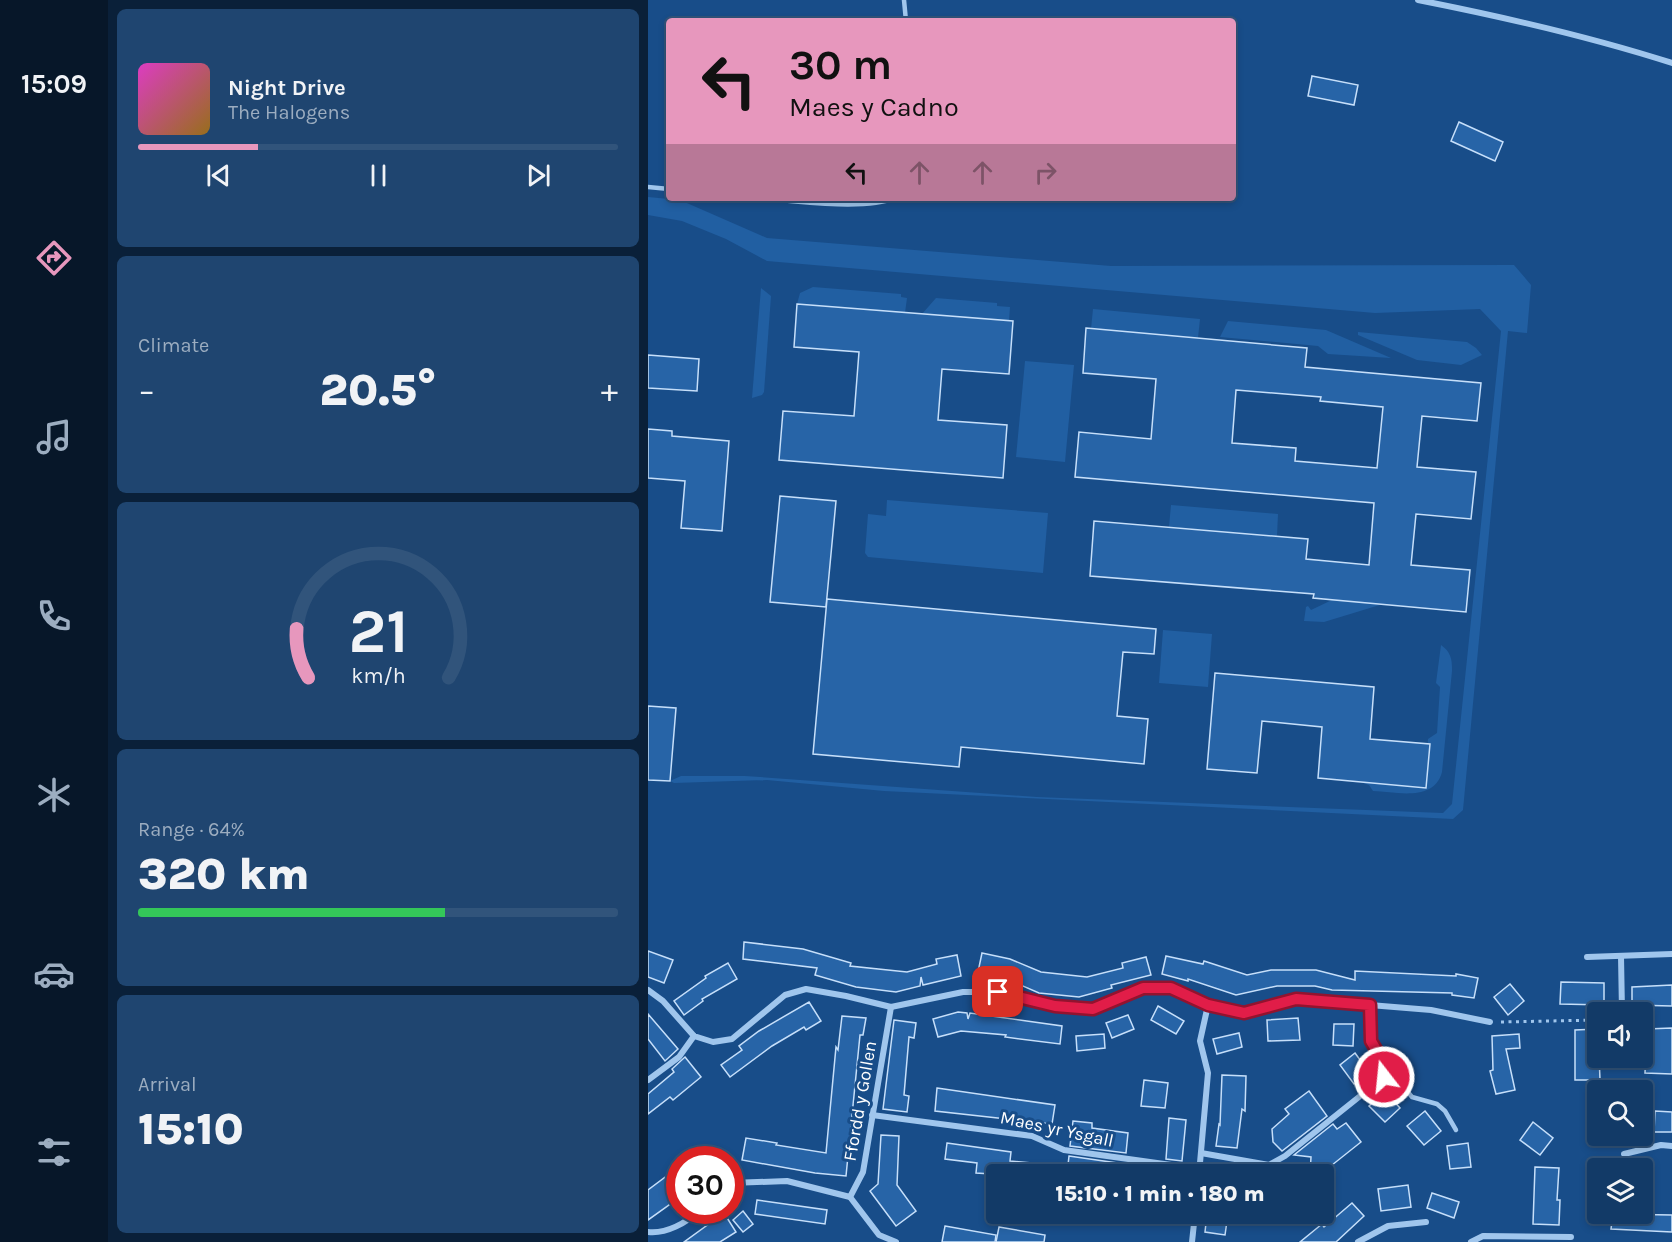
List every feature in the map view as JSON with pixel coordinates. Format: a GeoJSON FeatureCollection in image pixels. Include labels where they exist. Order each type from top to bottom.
{"type":"FeatureCollection","features":[{"type":"Feature","properties":{"kind":"street"},"geometry":{"type":"LineString","coordinates":[[1418,0],[1499,16],[1608,42],[1672,63]]}},
{"type":"Feature","properties":{"kind":"street"},"geometry":{"type":"LineString","coordinates":[[1587,957],[1672,954]]}},
{"type":"Feature","properties":{"kind":"street"},"geometry":{"type":"LineString","coordinates":[[1621,956],[1622,1002]]}},
{"type":"Feature","properties":{"kind":"street"},"geometry":{"type":"LineString","coordinates":[[648,990],[663,1001],[694,1036],[713,1042],[732,1039],[785,995],[806,989],[891,1007],[963,992],[998,992],[1055,1006],[1093,1009],[1143,988],[1171,988],[1208,1005],[1244,1013],[1296,999],[1431,1010],[1490,1022]]}},
{"type":"Feature","properties":{"kind":"street"},"geometry":{"type":"LineString","coordinates":[[1200,1164],[1208,1073],[1200,1041],[1208,1005]]}},
{"type":"Feature","properties":{"kind":"street"},"geometry":{"type":"LineString","coordinates":[[1201,1153],[1269,1165],[1285,1156],[1384,1077],[1384,1063],[1371,1041],[1370,1005]]}},
{"type":"Feature","properties":{"kind":"street","name":"Ffordd y Gollen"},"geometry":{"type":"LineString","coordinates":[[850,1197],[863,1172],[891,1007]]}},
{"type":"Feature","properties":{"kind":"street"},"geometry":{"type":"LineString","coordinates":[[648,1080],[679,1057],[694,1036]]}},
{"type":"Feature","properties":{"kind":"street","name":"Maes yr Ysgall"},"geometry":{"type":"LineString","coordinates":[[872,1114],[1032,1136],[1064,1150],[1150,1164]]}},
{"type":"Feature","properties":{"kind":"street"},"geometry":{"type":"LineString","coordinates":[[1624,1154],[1661,1145],[1672,1146]]}},
{"type":"Feature","properties":{"kind":"street"},"geometry":{"type":"LineString","coordinates":[[744,1183],[788,1181],[850,1197],[879,1235],[897,1242]]}},
{"type":"Feature","properties":{"kind":"street"},"geometry":{"type":"LineString","coordinates":[[1359,1242],[1388,1226],[1426,1222]]}},
{"type":"Feature","properties":{"kind":"street"},"geometry":{"type":"LineString","coordinates":[[648,1232],[660,1234],[680,1224]]}},
{"type":"Feature","properties":{"kind":"street"},"geometry":{"type":"LineString","coordinates":[[1192,1242],[1194,1224]]}},
{"type":"Feature","properties":{"kind":"street"},"geometry":{"type":"LineString","coordinates":[[1472,1242],[1482,1236],[1571,1237]]}},
{"type":"Feature","properties":{"kind":"lane"},"geometry":{"type":"LineString","coordinates":[[904,0],[906,18]]}},
{"type":"Feature","properties":{"kind":"lane"},"geometry":{"type":"LineString","coordinates":[[648,187],[666,189]]}},
{"type":"Feature","properties":{"kind":"lane"},"geometry":{"type":"LineString","coordinates":[[799,201],[826,203],[888,201]]}},
{"type":"Feature","properties":{"kind":"lane"},"geometry":{"type":"LineString","coordinates":[[1384,1063],[1412,1097],[1437,1104],[1445,1111],[1456,1130]]}},
{"type":"Feature","properties":{"kind":"path"},"geometry":{"type":"LineString","coordinates":[[1490,1022],[1587,1020]]}},
{"type":"Feature","properties":{"kind":"shaded area"},"geometry":{"type":"Polygon","coordinates":[[[648,197],[666,199],[666,201],[682,201],[767,238],[1111,266],[1514,265],[1531,285],[1527,333],[1508,331],[1463,810],[1453,819],[884,791],[767,780],[674,783],[670,781],[681,776],[745,776],[1037,797],[1443,813],[1452,804],[1501,331],[1480,309],[1375,313],[767,261],[726,239],[682,221],[648,215],[648,197]]]}},
{"type":"Feature","properties":{"kind":"shaded area"},"geometry":{"type":"Polygon","coordinates":[[[813,287],[901,294],[901,297],[907,298],[905,313],[797,304],[800,293],[813,287]]]}},
{"type":"Feature","properties":{"kind":"shaded area"},"geometry":{"type":"Polygon","coordinates":[[[761,288],[771,296],[764,392],[752,398],[761,288]]]}},
{"type":"Feature","properties":{"kind":"shaded area"},"geometry":{"type":"Polygon","coordinates":[[[936,298],[997,303],[997,306],[1010,307],[1009,321],[922,314],[936,298]]]}},
{"type":"Feature","properties":{"kind":"shaded area"},"geometry":{"type":"Polygon","coordinates":[[[1093,309],[1200,319],[1198,338],[1091,329],[1093,309]]]}},
{"type":"Feature","properties":{"kind":"shaded area"},"geometry":{"type":"Polygon","coordinates":[[[1228,321],[1326,330],[1391,358],[1328,354],[1318,346],[1220,337],[1228,321]]]}},
{"type":"Feature","properties":{"kind":"shaded area"},"geometry":{"type":"Polygon","coordinates":[[[1358,332],[1467,342],[1482,355],[1461,365],[1417,360],[1358,335],[1358,332]]]}},
{"type":"Feature","properties":{"kind":"shaded area"},"geometry":{"type":"Polygon","coordinates":[[[1025,361],[1074,365],[1065,462],[1016,457],[1025,361]]]}},
{"type":"Feature","properties":{"kind":"shaded area"},"geometry":{"type":"Polygon","coordinates":[[[887,500],[1048,513],[1043,573],[868,557],[865,553],[868,514],[886,516],[887,500]]]}},
{"type":"Feature","properties":{"kind":"shaded area"},"geometry":{"type":"Polygon","coordinates":[[[1171,505],[1278,514],[1277,536],[1169,527],[1171,505]]]}},
{"type":"Feature","properties":{"kind":"shaded area"},"geometry":{"type":"Polygon","coordinates":[[[1332,600],[1383,604],[1324,622],[1304,621],[1306,607],[1308,606],[1311,610],[1332,600]]]}},
{"type":"Feature","properties":{"kind":"shaded area"},"geometry":{"type":"Polygon","coordinates":[[[1163,630],[1212,634],[1208,687],[1159,683],[1163,630]]]}},
{"type":"Feature","properties":{"kind":"shaded area"},"geometry":{"type":"Polygon","coordinates":[[[1441,645],[1450,656],[1452,671],[1442,772],[1438,781],[1431,788],[1423,791],[1403,793],[1373,791],[1369,785],[1343,776],[1425,783],[1428,739],[1437,733],[1440,687],[1436,683],[1441,645]]]}},
{"type":"Feature","properties":{"kind":"building"},"geometry":{"type":"Polygon","coordinates":[[[1312,76],[1358,85],[1354,105],[1308,96],[1312,76]]]}},
{"type":"Feature","properties":{"kind":"building"},"geometry":{"type":"Polygon","coordinates":[[[1459,122],[1503,142],[1495,161],[1451,141],[1459,122]]]}},
{"type":"Feature","properties":{"kind":"building"},"geometry":{"type":"Polygon","coordinates":[[[797,304],[1013,321],[1009,374],[942,369],[938,420],[1007,425],[1003,478],[779,460],[783,411],[854,416],[859,352],[794,347],[797,304]]]}},
{"type":"Feature","properties":{"kind":"building"},"geometry":{"type":"Polygon","coordinates":[[[1086,328],[1307,348],[1305,367],[1481,383],[1477,421],[1422,416],[1417,467],[1476,472],[1471,519],[1416,514],[1411,565],[1470,570],[1466,612],[1313,598],[1314,594],[1090,576],[1094,521],[1308,539],[1306,559],[1369,565],[1374,503],[1075,477],[1079,432],[1151,439],[1156,379],[1083,373],[1086,328]],[[1236,390],[1232,443],[1296,448],[1295,461],[1377,468],[1383,407],[1320,401],[1321,397],[1236,390]]]}},
{"type":"Feature","properties":{"kind":"building"},"geometry":{"type":"Polygon","coordinates":[[[648,355],[699,359],[697,391],[648,388],[648,355]]]}},
{"type":"Feature","properties":{"kind":"building"},"geometry":{"type":"Polygon","coordinates":[[[648,429],[672,431],[672,436],[729,441],[722,531],[681,528],[685,481],[648,478],[648,429]]]}},
{"type":"Feature","properties":{"kind":"building"},"geometry":{"type":"Polygon","coordinates":[[[780,496],[836,501],[826,607],[770,602],[780,496]]]}},
{"type":"Feature","properties":{"kind":"building"},"geometry":{"type":"Polygon","coordinates":[[[827,599],[1156,629],[1154,654],[1123,652],[1117,716],[1148,719],[1144,764],[961,747],[959,767],[813,754],[827,599]]]}},
{"type":"Feature","properties":{"kind":"building"},"geometry":{"type":"Polygon","coordinates":[[[1215,673],[1374,687],[1370,739],[1430,744],[1426,788],[1318,778],[1322,727],[1262,721],[1257,773],[1207,769],[1215,673]]]}},
{"type":"Feature","properties":{"kind":"building"},"geometry":{"type":"Polygon","coordinates":[[[648,706],[676,708],[670,781],[648,780],[648,706]]]}},
{"type":"Feature","properties":{"kind":"building"},"geometry":{"type":"Polygon","coordinates":[[[744,942],[803,949],[851,963],[850,966],[907,972],[937,964],[936,959],[957,955],[961,976],[923,985],[921,977],[920,986],[896,992],[856,987],[815,975],[817,968],[743,959],[744,942]]]}},
{"type":"Feature","properties":{"kind":"building"},"geometry":{"type":"Polygon","coordinates":[[[648,951],[673,960],[664,983],[648,977],[648,951]]]}},
{"type":"Feature","properties":{"kind":"building"},"geometry":{"type":"Polygon","coordinates":[[[982,953],[1010,959],[1041,972],[1087,977],[1123,968],[1122,963],[1146,957],[1151,975],[1111,985],[1112,988],[1079,997],[1039,993],[1000,976],[978,972],[982,953]]]}},
{"type":"Feature","properties":{"kind":"building"},"geometry":{"type":"Polygon","coordinates":[[[1166,956],[1203,964],[1204,961],[1247,975],[1271,970],[1316,970],[1355,980],[1355,971],[1456,976],[1456,974],[1478,978],[1474,998],[1452,995],[1452,993],[1332,990],[1315,986],[1277,986],[1236,995],[1188,979],[1188,981],[1162,974],[1166,956]]]}},
{"type":"Feature","properties":{"kind":"building"},"geometry":{"type":"Polygon","coordinates":[[[728,963],[737,979],[702,999],[703,1001],[684,1015],[674,1001],[706,978],[705,976],[728,963]]]}},
{"type":"Feature","properties":{"kind":"building"},"geometry":{"type":"Polygon","coordinates":[[[1561,982],[1604,983],[1604,1002],[1587,1002],[1587,1005],[1560,1004],[1561,982]]]}},
{"type":"Feature","properties":{"kind":"building"},"geometry":{"type":"Polygon","coordinates":[[[1510,984],[1524,1001],[1508,1015],[1494,997],[1510,984]]]}},
{"type":"Feature","properties":{"kind":"building"},"geometry":{"type":"Polygon","coordinates":[[[1672,985],[1672,1006],[1653,1006],[1653,1002],[1632,1002],[1632,987],[1672,985]]]}},
{"type":"Feature","properties":{"kind":"building"},"geometry":{"type":"Polygon","coordinates":[[[809,1002],[821,1021],[806,1030],[804,1027],[772,1046],[730,1077],[721,1065],[742,1050],[739,1046],[759,1031],[809,1002]]]}},
{"type":"Feature","properties":{"kind":"building"},"geometry":{"type":"Polygon","coordinates":[[[1158,1006],[1184,1021],[1176,1034],[1151,1020],[1158,1006]]]}},
{"type":"Feature","properties":{"kind":"building"},"geometry":{"type":"Polygon","coordinates":[[[958,1012],[967,1013],[968,1019],[970,1013],[1062,1026],[1060,1044],[1005,1037],[1006,1035],[961,1031],[938,1037],[933,1019],[958,1012]]]}},
{"type":"Feature","properties":{"kind":"building"},"geometry":{"type":"Polygon","coordinates":[[[648,1014],[678,1049],[665,1061],[648,1039],[648,1014]]]}},
{"type":"Feature","properties":{"kind":"building"},"geometry":{"type":"Polygon","coordinates":[[[1128,1015],[1134,1029],[1112,1038],[1106,1023],[1128,1015]]]}},
{"type":"Feature","properties":{"kind":"building"},"geometry":{"type":"Polygon","coordinates":[[[842,1016],[866,1018],[863,1035],[860,1035],[846,1176],[744,1160],[746,1138],[826,1153],[836,1047],[838,1050],[842,1016]]]}},
{"type":"Feature","properties":{"kind":"building"},"geometry":{"type":"Polygon","coordinates":[[[1298,1018],[1300,1040],[1268,1041],[1267,1020],[1298,1018]]]}},
{"type":"Feature","properties":{"kind":"building"},"geometry":{"type":"Polygon","coordinates":[[[894,1020],[916,1023],[914,1038],[909,1037],[904,1095],[909,1096],[907,1112],[883,1109],[894,1020]]]}},
{"type":"Feature","properties":{"kind":"building"},"geometry":{"type":"Polygon","coordinates":[[[1334,1024],[1354,1024],[1353,1046],[1333,1045],[1334,1024]]]}},
{"type":"Feature","properties":{"kind":"building"},"geometry":{"type":"Polygon","coordinates":[[[1672,1028],[1672,1074],[1645,1073],[1645,1068],[1653,1068],[1653,1029],[1672,1028]]]}},
{"type":"Feature","properties":{"kind":"building"},"geometry":{"type":"Polygon","coordinates":[[[1587,1029],[1587,1068],[1600,1068],[1600,1080],[1575,1080],[1575,1030],[1587,1029]]]}},
{"type":"Feature","properties":{"kind":"building"},"geometry":{"type":"Polygon","coordinates":[[[1239,1033],[1242,1047],[1217,1054],[1213,1039],[1239,1033]]]}},
{"type":"Feature","properties":{"kind":"building"},"geometry":{"type":"Polygon","coordinates":[[[1104,1034],[1105,1048],[1077,1051],[1076,1036],[1104,1034]]]}},
{"type":"Feature","properties":{"kind":"building"},"geometry":{"type":"Polygon","coordinates":[[[1519,1034],[1520,1048],[1506,1049],[1515,1090],[1496,1094],[1490,1071],[1493,1070],[1492,1036],[1519,1034]]]}},
{"type":"Feature","properties":{"kind":"building"},"geometry":{"type":"Polygon","coordinates":[[[1355,1053],[1369,1072],[1354,1084],[1340,1065],[1355,1053]]]}},
{"type":"Feature","properties":{"kind":"building"},"geometry":{"type":"Polygon","coordinates":[[[685,1057],[701,1077],[673,1100],[670,1097],[648,1114],[648,1094],[674,1072],[672,1069],[685,1057]]]}},
{"type":"Feature","properties":{"kind":"building"},"geometry":{"type":"Polygon","coordinates":[[[1222,1075],[1246,1076],[1245,1111],[1242,1109],[1237,1148],[1216,1146],[1220,1125],[1222,1075]]]}},
{"type":"Feature","properties":{"kind":"building"},"geometry":{"type":"Polygon","coordinates":[[[1144,1080],[1168,1083],[1165,1108],[1141,1106],[1144,1080]]]}},
{"type":"Feature","properties":{"kind":"building"},"geometry":{"type":"Polygon","coordinates":[[[937,1088],[1055,1105],[1052,1124],[935,1111],[937,1088]]]}},
{"type":"Feature","properties":{"kind":"building"},"geometry":{"type":"Polygon","coordinates":[[[1309,1091],[1327,1116],[1282,1151],[1273,1142],[1272,1129],[1289,1114],[1285,1109],[1309,1091]]]}},
{"type":"Feature","properties":{"kind":"building"},"geometry":{"type":"Polygon","coordinates":[[[1385,1091],[1400,1108],[1385,1122],[1369,1106],[1385,1091]]]}},
{"type":"Feature","properties":{"kind":"building"},"geometry":{"type":"Polygon","coordinates":[[[1425,1111],[1441,1131],[1424,1145],[1407,1126],[1425,1111]]]}},
{"type":"Feature","properties":{"kind":"building"},"geometry":{"type":"Polygon","coordinates":[[[1655,1111],[1672,1112],[1672,1132],[1654,1132],[1655,1111]]]}},
{"type":"Feature","properties":{"kind":"building"},"geometry":{"type":"Polygon","coordinates":[[[1169,1118],[1186,1120],[1182,1161],[1166,1159],[1169,1118]]]}},
{"type":"Feature","properties":{"kind":"building"},"geometry":{"type":"Polygon","coordinates":[[[1073,1121],[1092,1123],[1092,1128],[1128,1133],[1126,1153],[1070,1146],[1073,1121]]]}},
{"type":"Feature","properties":{"kind":"building"},"geometry":{"type":"Polygon","coordinates":[[[1533,1122],[1553,1138],[1540,1155],[1520,1140],[1533,1122]]]}},
{"type":"Feature","properties":{"kind":"building"},"geometry":{"type":"Polygon","coordinates":[[[1346,1123],[1361,1142],[1333,1164],[1311,1164],[1311,1157],[1294,1155],[1333,1124],[1337,1129],[1346,1123]]]}},
{"type":"Feature","properties":{"kind":"building"},"geometry":{"type":"Polygon","coordinates":[[[881,1135],[899,1136],[897,1185],[916,1211],[896,1226],[870,1191],[878,1184],[881,1135]]]}},
{"type":"Feature","properties":{"kind":"building"},"geometry":{"type":"Polygon","coordinates":[[[947,1143],[1011,1152],[1010,1161],[1042,1164],[986,1164],[986,1174],[976,1173],[977,1163],[945,1159],[947,1143]]]}},
{"type":"Feature","properties":{"kind":"building"},"geometry":{"type":"Polygon","coordinates":[[[1468,1143],[1471,1167],[1450,1169],[1447,1146],[1468,1143]]]}},
{"type":"Feature","properties":{"kind":"building"},"geometry":{"type":"Polygon","coordinates":[[[1069,1156],[1124,1164],[1068,1164],[1069,1156]]]}},
{"type":"Feature","properties":{"kind":"building"},"geometry":{"type":"Polygon","coordinates":[[[1535,1167],[1559,1168],[1557,1200],[1560,1200],[1559,1225],[1533,1224],[1535,1167]]]}},
{"type":"Feature","properties":{"kind":"building"},"geometry":{"type":"Polygon","coordinates":[[[666,1176],[666,1207],[648,1220],[648,1190],[666,1176]]]}},
{"type":"Feature","properties":{"kind":"building"},"geometry":{"type":"Polygon","coordinates":[[[1408,1185],[1411,1207],[1381,1211],[1378,1189],[1408,1185]]]}},
{"type":"Feature","properties":{"kind":"building"},"geometry":{"type":"Polygon","coordinates":[[[1432,1193],[1459,1202],[1454,1218],[1427,1208],[1432,1193]]]}},
{"type":"Feature","properties":{"kind":"building"},"geometry":{"type":"Polygon","coordinates":[[[757,1200],[827,1210],[825,1224],[755,1214],[757,1200]]]}},
{"type":"Feature","properties":{"kind":"building"},"geometry":{"type":"Polygon","coordinates":[[[1352,1203],[1364,1216],[1336,1242],[1300,1242],[1322,1224],[1324,1227],[1328,1224],[1334,1224],[1334,1218],[1352,1203]]]}},
{"type":"Feature","properties":{"kind":"building"},"geometry":{"type":"Polygon","coordinates":[[[744,1212],[753,1224],[743,1232],[736,1224],[744,1224],[744,1212]]]}},
{"type":"Feature","properties":{"kind":"building"},"geometry":{"type":"Polygon","coordinates":[[[1653,1215],[1672,1215],[1672,1232],[1611,1229],[1612,1224],[1653,1224],[1653,1215]]]}},
{"type":"Feature","properties":{"kind":"building"},"geometry":{"type":"Polygon","coordinates":[[[709,1224],[731,1224],[736,1232],[720,1242],[684,1242],[709,1224]]]}},
{"type":"Feature","properties":{"kind":"building"},"geometry":{"type":"Polygon","coordinates":[[[1206,1224],[1227,1224],[1225,1235],[1205,1232],[1206,1224]]]}},
{"type":"Feature","properties":{"kind":"building"},"geometry":{"type":"Polygon","coordinates":[[[945,1226],[996,1235],[995,1242],[942,1242],[945,1226]]]}},
{"type":"Feature","properties":{"kind":"building"},"geometry":{"type":"Polygon","coordinates":[[[999,1227],[1045,1235],[1044,1242],[996,1242],[999,1227]]]}},
{"type":"Feature","properties":{"kind":"route"},"geometry":{"type":"LineString","coordinates":[[998,992],[1055,1006],[1093,1009],[1143,988],[1171,988],[1208,1005],[1244,1013],[1296,999],[1370,1005],[1371,1041],[1384,1063],[1384,1077]]}}]}
